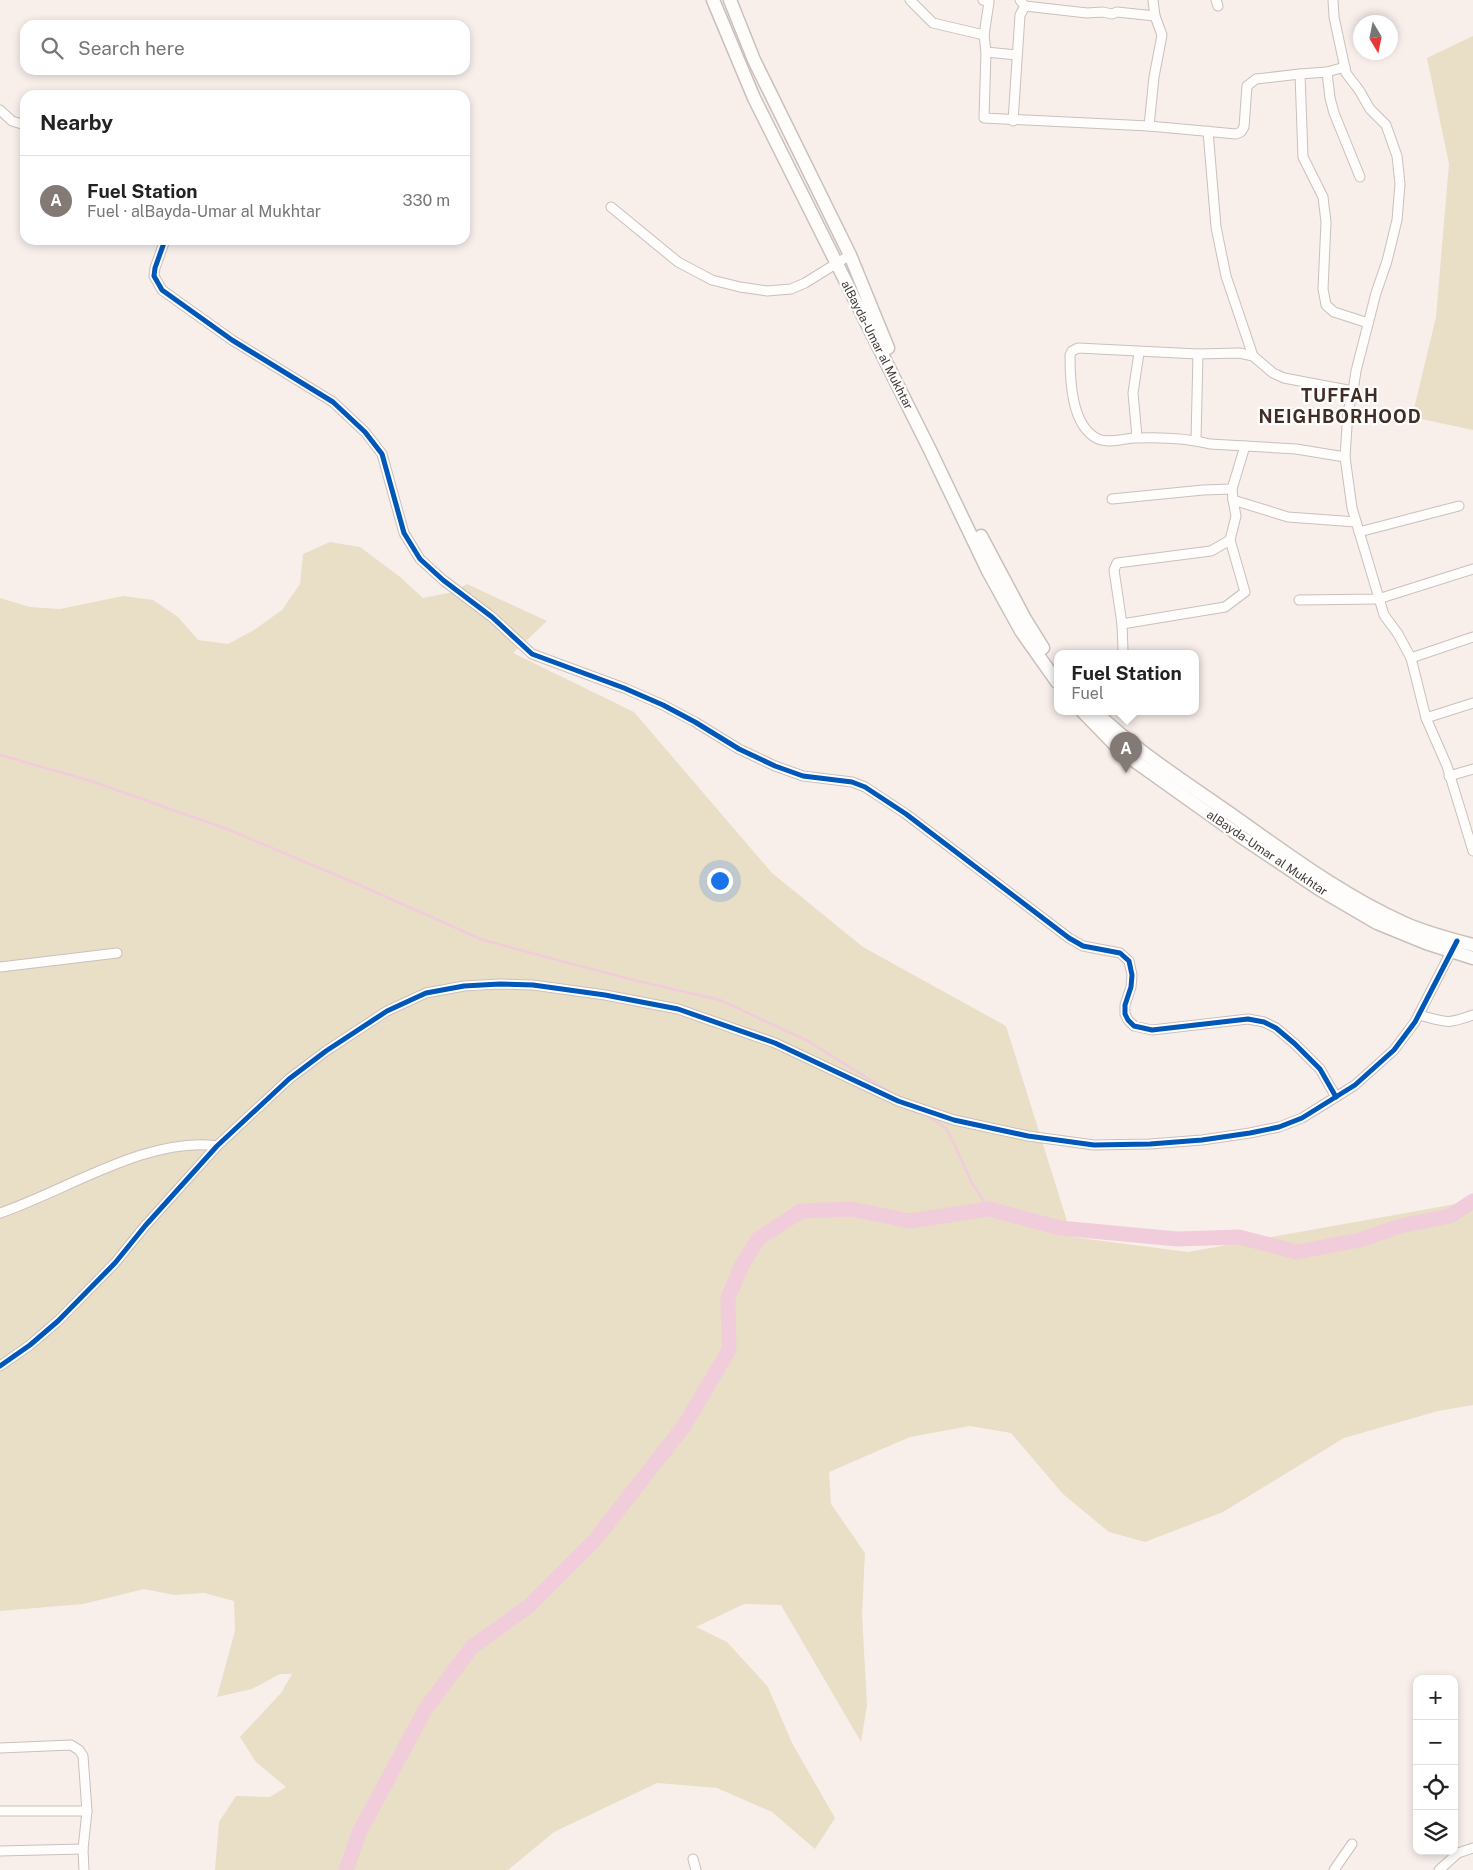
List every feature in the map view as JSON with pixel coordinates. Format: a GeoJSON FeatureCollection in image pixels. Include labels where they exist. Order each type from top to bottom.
{"type":"FeatureCollection","features":[{"type":"Feature","properties":{"kind":"main road","name":"alBayda-Umar al Mukhtar"},"geometry":{"type":"LineString","coordinates":[[713,0],[754,98],[988,571],[1021,630],[1054,678]]}},
{"type":"Feature","properties":{"kind":"main road","name":"alBayda-Umar al Mukhtar"},"geometry":{"type":"LineString","coordinates":[[730,0],[754,60],[850,255],[888,349],[956,488],[1025,619],[1054,663]]}},
{"type":"Feature","properties":{"kind":"main road","name":"alBayda-Umar al Mukhtar"},"geometry":{"type":"LineString","coordinates":[[1086,715],[1130,757],[1240,836],[1319,888],[1377,923],[1454,946],[1473,945]]}},
{"type":"Feature","properties":{"kind":"main road","name":"alBayda-Umar al Mukhtar"},"geometry":{"type":"LineString","coordinates":[[1099,715],[1158,763],[1320,876],[1372,908],[1454,946],[1473,958]]}},
{"type":"Feature","properties":{"kind":"street"},"geometry":{"type":"LineString","coordinates":[[910,0],[933,23],[984,35]]}},
{"type":"Feature","properties":{"kind":"street"},"geometry":{"type":"LineString","coordinates":[[983,0],[989,2],[984,35],[986,52],[984,118],[1013,121],[1149,126],[1236,134],[1241,132],[1244,127],[1247,86],[1250,82],[1256,79],[1327,72],[1345,67]]}},
{"type":"Feature","properties":{"kind":"street"},"geometry":{"type":"LineString","coordinates":[[1149,126],[1154,76],[1162,35],[1155,16],[1153,0]]}},
{"type":"Feature","properties":{"kind":"street"},"geometry":{"type":"LineString","coordinates":[[1333,0],[1334,17],[1346,73],[1370,109],[1386,125],[1397,156],[1400,184],[1397,220],[1388,261],[1376,293],[1356,371],[1346,431],[1345,457],[1352,508],[1384,615],[1398,634],[1411,658],[1426,718],[1449,776],[1472,845]]}},
{"type":"Feature","properties":{"kind":"street"},"geometry":{"type":"LineString","coordinates":[[1013,121],[1020,15],[1023,3],[1087,13],[1103,12],[1112,14],[1117,12],[1155,16]]}},
{"type":"Feature","properties":{"kind":"street"},"geometry":{"type":"LineString","coordinates":[[986,52],[1017,54]]}},
{"type":"Feature","properties":{"kind":"street"},"geometry":{"type":"LineString","coordinates":[[1327,72],[1334,113],[1360,177]]}},
{"type":"Feature","properties":{"kind":"street"},"geometry":{"type":"LineString","coordinates":[[1300,74],[1303,157],[1323,197],[1326,222],[1323,289],[1326,305],[1334,312],[1368,323]]}},
{"type":"Feature","properties":{"kind":"street"},"geometry":{"type":"LineString","coordinates":[[0,110],[12,121],[20,123]]}},
{"type":"Feature","properties":{"kind":"street"},"geometry":{"type":"LineString","coordinates":[[1208,132],[1216,227],[1221,252],[1226,276],[1253,356]]}},
{"type":"Feature","properties":{"kind":"street"},"geometry":{"type":"LineString","coordinates":[[611,207],[678,262],[712,280],[740,287],[768,291],[791,289],[806,283],[850,255]]}},
{"type":"Feature","properties":{"kind":"street"},"geometry":{"type":"LineString","coordinates":[[163,245],[154,276],[162,290],[232,340],[333,402],[361,428],[382,454],[404,534],[420,559],[479,606],[532,654],[624,688],[663,705],[739,749],[775,766],[803,776],[847,781],[865,787],[906,814],[1069,938],[1083,946],[1120,952],[1129,961],[1132,975],[1131,987],[1125,1005],[1125,1014],[1134,1026],[1152,1030],[1248,1019],[1264,1022],[1276,1028],[1320,1069],[1336,1097]]}},
{"type":"Feature","properties":{"kind":"street"},"geometry":{"type":"LineString","coordinates":[[1345,457],[1296,449],[1210,444],[1196,440],[1137,438],[1104,441],[1097,439],[1087,430],[1076,414],[1071,390],[1070,355],[1072,351],[1078,348],[1198,354],[1239,353],[1253,356],[1273,373],[1284,378],[1353,391]]}},
{"type":"Feature","properties":{"kind":"street"},"geometry":{"type":"LineString","coordinates":[[1137,438],[1133,393],[1139,352]]}},
{"type":"Feature","properties":{"kind":"street"},"geometry":{"type":"LineString","coordinates":[[1196,440],[1198,354]]}},
{"type":"Feature","properties":{"kind":"street"},"geometry":{"type":"LineString","coordinates":[[1122,624],[1225,607],[1245,592],[1230,540],[1236,516],[1232,500],[1232,489],[1245,446]]}},
{"type":"Feature","properties":{"kind":"street"},"geometry":{"type":"LineString","coordinates":[[1112,499],[1232,489]]}},
{"type":"Feature","properties":{"kind":"street"},"geometry":{"type":"LineString","coordinates":[[1232,500],[1288,517],[1356,522]]}},
{"type":"Feature","properties":{"kind":"street"},"geometry":{"type":"LineString","coordinates":[[1359,532],[1459,506]]}},
{"type":"Feature","properties":{"kind":"street"},"geometry":{"type":"LineString","coordinates":[[1123,650],[1122,624],[1114,570],[1118,563],[1211,551],[1230,540]]}},
{"type":"Feature","properties":{"kind":"street"},"geometry":{"type":"LineString","coordinates":[[1299,600],[1378,598],[1473,569]]}},
{"type":"Feature","properties":{"kind":"street"},"geometry":{"type":"LineString","coordinates":[[1411,658],[1473,637]]}},
{"type":"Feature","properties":{"kind":"street"},"geometry":{"type":"LineString","coordinates":[[1426,718],[1473,703]]}},
{"type":"Feature","properties":{"kind":"street"},"geometry":{"type":"LineString","coordinates":[[1449,776],[1473,769]]}},
{"type":"Feature","properties":{"kind":"street"},"geometry":{"type":"LineString","coordinates":[[0,1366],[30,1345],[58,1321],[115,1263],[145,1226],[217,1146],[289,1079],[326,1051],[387,1011],[426,993],[464,986],[533,985],[605,995],[678,1009],[775,1043],[898,1101],[954,1120],[1028,1136],[1094,1145],[1150,1144],[1202,1140],[1279,1127],[1302,1118],[1355,1085],[1394,1050],[1415,1022],[1454,946]]}},
{"type":"Feature","properties":{"kind":"street"},"geometry":{"type":"LineString","coordinates":[[0,967],[117,953]]}},
{"type":"Feature","properties":{"kind":"street"},"geometry":{"type":"LineString","coordinates":[[1419,1014],[1446,1023],[1473,1015]]}},
{"type":"Feature","properties":{"kind":"street"},"geometry":{"type":"LineString","coordinates":[[0,1213],[96,1172],[150,1153],[199,1143],[217,1146]]}},
{"type":"Feature","properties":{"kind":"street"},"geometry":{"type":"LineString","coordinates":[[0,1748],[71,1745],[79,1750],[83,1756],[87,1811],[83,1849],[84,1870]]}},
{"type":"Feature","properties":{"kind":"street"},"geometry":{"type":"LineString","coordinates":[[0,1811],[87,1811]]}},
{"type":"Feature","properties":{"kind":"street"},"geometry":{"type":"LineString","coordinates":[[1334,1870],[1352,1844]]}},
{"type":"Feature","properties":{"kind":"street"},"geometry":{"type":"LineString","coordinates":[[1439,1870],[1458,1853],[1473,1848]]}},
{"type":"Feature","properties":{"kind":"street"},"geometry":{"type":"LineString","coordinates":[[0,1851],[83,1849]]}},
{"type":"Feature","properties":{"kind":"street"},"geometry":{"type":"LineString","coordinates":[[693,1859],[696,1870]]}},
{"type":"Feature","properties":{"kind":"shaded area"},"geometry":{"type":"Polygon","coordinates":[[[1473,36],[1473,430],[1412,417],[1436,317],[1449,164],[1427,58],[1473,36]]]}},
{"type":"Feature","properties":{"kind":"shaded area"},"geometry":{"type":"Polygon","coordinates":[[[330,542],[360,547],[400,577],[423,598],[453,592],[467,584],[547,621],[513,653],[634,712],[772,873],[863,947],[1006,1026],[1072,1237],[1188,1252],[1473,1201],[1473,1405],[1438,1411],[1344,1438],[1223,1512],[1145,1542],[1109,1532],[1063,1494],[1011,1433],[970,1426],[910,1437],[829,1472],[831,1504],[865,1553],[862,1614],[867,1705],[861,1742],[781,1605],[744,1604],[696,1627],[727,1642],[768,1687],[792,1743],[835,1818],[815,1849],[772,1812],[717,1788],[657,1783],[554,1832],[508,1870],[215,1870],[219,1822],[236,1796],[270,1797],[286,1787],[256,1762],[240,1737],[281,1693],[292,1674],[280,1674],[252,1689],[217,1697],[235,1631],[234,1601],[204,1593],[174,1595],[144,1589],[83,1604],[0,1611],[0,598],[30,607],[60,609],[123,596],[153,600],[178,617],[198,640],[228,644],[254,630],[282,610],[300,584],[303,554],[330,542]]]}},
{"type":"Feature","properties":{"kind":"waterway"},"geometry":{"type":"LineString","coordinates":[[0,755],[91,781],[227,829],[483,940],[629,979],[720,1000],[808,1041],[898,1097]]}},
{"type":"Feature","properties":{"kind":"waterway"},"geometry":{"type":"LineString","coordinates":[[924,1114],[947,1129],[972,1183],[989,1209]]}},
{"type":"Feature","properties":{"kind":"waterway"},"geometry":{"type":"LineString","coordinates":[[346,1870],[359,1833],[426,1708],[472,1647],[529,1606],[594,1541],[684,1426],[729,1350],[728,1298],[741,1267],[758,1239],[801,1211],[851,1209],[910,1221],[989,1209],[1060,1228],[1177,1239],[1239,1237],[1297,1252],[1360,1240],[1400,1226],[1450,1216],[1473,1201]]}},
{"type":"Feature","properties":{"kind":"cycle path"},"geometry":{"type":"LineString","coordinates":[[163,245],[154,276],[162,290],[232,340],[333,402],[365,432],[382,454],[404,533],[420,559],[443,580],[492,617],[532,654],[624,688],[663,705],[739,749],[775,766],[803,776],[852,782],[865,787],[906,814],[1069,938],[1083,946],[1120,953],[1129,961],[1132,975],[1131,987],[1125,1005],[1125,1014],[1134,1026],[1152,1030],[1248,1019],[1264,1022],[1276,1028],[1320,1069],[1336,1097]]}},
{"type":"Feature","properties":{"kind":"cycle path"},"geometry":{"type":"LineString","coordinates":[[0,1366],[30,1345],[58,1321],[115,1263],[145,1226],[217,1146],[289,1079],[326,1051],[387,1011],[426,993],[464,986],[533,985],[605,995],[678,1009],[775,1043],[898,1101],[954,1120],[1028,1136],[1094,1145],[1150,1144],[1202,1140],[1279,1127],[1302,1118],[1355,1085],[1394,1050],[1415,1022],[1457,941]]}},
{"type":"Feature","properties":{"kind":"place","name":"Fuel Station"},"geometry":{"type":"Point","coordinates":[1126,773]}},
{"type":"Feature","properties":{"kind":"district","name":"TUFFAH NEIGHBORHOOD"},"geometry":{"type":"Point","coordinates":[1340,405]}}]}
